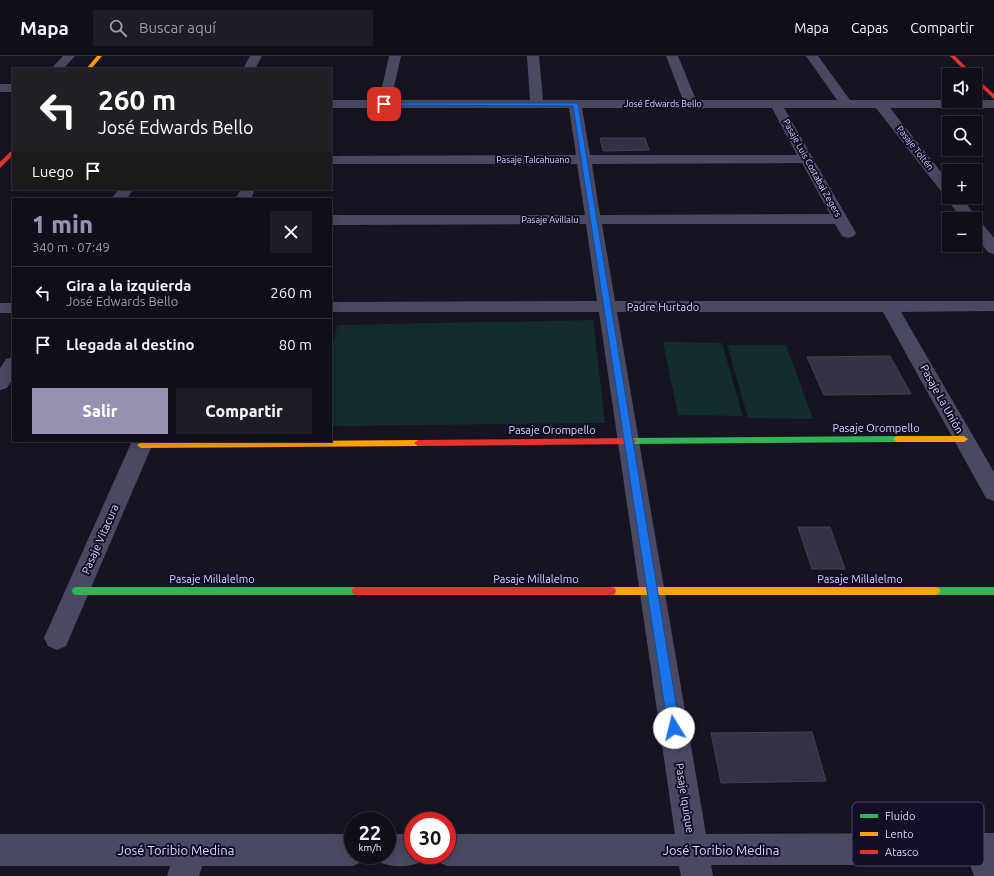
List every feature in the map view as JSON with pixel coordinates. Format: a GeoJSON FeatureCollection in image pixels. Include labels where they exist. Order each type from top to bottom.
{"type":"FeatureCollection","features":[{"type":"Feature","properties":{"kind":"street"},"geometry":{"type":"LineString","coordinates":[[58,68],[69,56]]}},
{"type":"Feature","properties":{"kind":"street"},"geometry":{"type":"LineString","coordinates":[[89,68],[100,56]]}},
{"type":"Feature","properties":{"kind":"street"},"geometry":{"type":"LineString","coordinates":[[250,68],[256,56]]}},
{"type":"Feature","properties":{"kind":"street"},"geometry":{"type":"LineString","coordinates":[[384,104],[394,56]]}},
{"type":"Feature","properties":{"kind":"street"},"geometry":{"type":"LineString","coordinates":[[533,56],[537,104]]}},
{"type":"Feature","properties":{"kind":"street"},"geometry":{"type":"LineString","coordinates":[[672,56],[691,104]]}},
{"type":"Feature","properties":{"kind":"street"},"geometry":{"type":"LineString","coordinates":[[812,56],[846,104]]}},
{"type":"Feature","properties":{"kind":"street"},"geometry":{"type":"LineString","coordinates":[[952,56],[965,68]]}},
{"type":"Feature","properties":{"kind":"street"},"geometry":{"type":"LineString","coordinates":[[982,85],[994,97]]}},
{"type":"Feature","properties":{"kind":"street"},"geometry":{"type":"LineString","coordinates":[[0,88],[12,88]]}},
{"type":"Feature","properties":{"kind":"street","name":"José Edwards Bello"},"geometry":{"type":"LineString","coordinates":[[332,104],[994,104]]}},
{"type":"Feature","properties":{"kind":"street","name":"Pasaje Iquique"},"geometry":{"type":"LineString","coordinates":[[575,104],[695,863]]}},
{"type":"Feature","properties":{"kind":"street","name":"Pasaje Luis Costabal Zegers"},"geometry":{"type":"LineString","coordinates":[[776,104],[844,226]]}},
{"type":"Feature","properties":{"kind":"street","name":"Pasaje Toltén"},"geometry":{"type":"LineString","coordinates":[[880,104],[942,183]]}},
{"type":"Feature","properties":{"kind":"street"},"geometry":{"type":"LineString","coordinates":[[0,166],[12,153]]}},
{"type":"Feature","properties":{"kind":"street","name":"Pasaje Talcahuano"},"geometry":{"type":"LineString","coordinates":[[332,160],[806,159]]}},
{"type":"Feature","properties":{"kind":"street"},"geometry":{"type":"LineString","coordinates":[[958,204],[965,212]]}},
{"type":"Feature","properties":{"kind":"street","name":"Pasaje Avillalu"},"geometry":{"type":"LineString","coordinates":[[332,220],[593,220],[844,226]]}},
{"type":"Feature","properties":{"kind":"street"},"geometry":{"type":"LineString","coordinates":[[982,234],[994,249]]}},
{"type":"Feature","properties":{"kind":"street","name":"Pasaje La Unión"},"geometry":{"type":"LineString","coordinates":[[889,306],[994,492]]}},
{"type":"Feature","properties":{"kind":"street","name":"Padre Hurtado"},"geometry":{"type":"LineString","coordinates":[[332,307],[994,306]]}},
{"type":"Feature","properties":{"kind":"street"},"geometry":{"type":"LineString","coordinates":[[0,308],[12,308]]}},
{"type":"Feature","properties":{"kind":"street"},"geometry":{"type":"LineString","coordinates":[[0,383],[12,365]]}},
{"type":"Feature","properties":{"kind":"street","name":"Pasaje Orompello"},"geometry":{"type":"LineString","coordinates":[[142,443],[628,442],[964,439]]}},
{"type":"Feature","properties":{"kind":"street","name":"Pasaje Vitacura"},"geometry":{"type":"LineString","coordinates":[[57,638],[142,443]]}},
{"type":"Feature","properties":{"kind":"street","name":"Pasaje Millalelmo"},"geometry":{"type":"LineString","coordinates":[[77,591],[994,591]]}},
{"type":"Feature","properties":{"kind":"street","name":"José Toribio Medina"},"geometry":{"type":"LineString","coordinates":[[0,850],[186,863],[344,851]]}},
{"type":"Feature","properties":{"kind":"street","name":"José Toribio Medina"},"geometry":{"type":"LineString","coordinates":[[456,850],[695,863],[852,860]]}},
{"type":"Feature","properties":{"kind":"green space"},"geometry":{"type":"Polygon","coordinates":[[[593,320],[605,423],[332,426],[332,350],[337,325],[593,320]]]}},
{"type":"Feature","properties":{"kind":"green space"},"geometry":{"type":"Polygon","coordinates":[[[663,342],[722,343],[743,416],[678,415],[663,342]]]}},
{"type":"Feature","properties":{"kind":"green space"},"geometry":{"type":"Polygon","coordinates":[[[727,345],[786,345],[813,419],[748,418],[727,345]]]}},
{"type":"Feature","properties":{"kind":"building"},"geometry":{"type":"Polygon","coordinates":[[[600,138],[645,138],[649,150],[603,151],[600,138]]]}},
{"type":"Feature","properties":{"kind":"building"},"geometry":{"type":"Polygon","coordinates":[[[890,356],[911,394],[824,395],[807,357],[890,356]]]}},
{"type":"Feature","properties":{"kind":"building"},"geometry":{"type":"Polygon","coordinates":[[[798,527],[830,527],[845,569],[812,569],[798,527]]]}},
{"type":"Feature","properties":{"kind":"building"},"geometry":{"type":"Polygon","coordinates":[[[812,732],[826,781],[721,783],[711,733],[812,732]]]}},
{"type":"Feature","properties":{"kind":"traffic: fast"},"geometry":{"type":"LineString","coordinates":[[633,441],[897,439]]}},
{"type":"Feature","properties":{"kind":"traffic: fast"},"geometry":{"type":"LineString","coordinates":[[77,591],[357,591]]}},
{"type":"Feature","properties":{"kind":"traffic: fast"},"geometry":{"type":"LineString","coordinates":[[935,591],[994,591]]}},
{"type":"Feature","properties":{"kind":"traffic: slow"},"geometry":{"type":"LineString","coordinates":[[89,68],[100,56]]}},
{"type":"Feature","properties":{"kind":"traffic: slow"},"geometry":{"type":"LineString","coordinates":[[897,439],[964,439]]}},
{"type":"Feature","properties":{"kind":"traffic: slow"},"geometry":{"type":"LineString","coordinates":[[141,445],[418,443]]}},
{"type":"Feature","properties":{"kind":"traffic: slow"},"geometry":{"type":"LineString","coordinates":[[611,591],[935,591]]}},
{"type":"Feature","properties":{"kind":"traffic: jam"},"geometry":{"type":"LineString","coordinates":[[952,56],[965,68]]}},
{"type":"Feature","properties":{"kind":"traffic: jam"},"geometry":{"type":"LineString","coordinates":[[982,85],[994,97]]}},
{"type":"Feature","properties":{"kind":"traffic: jam"},"geometry":{"type":"LineString","coordinates":[[0,166],[12,152]]}},
{"type":"Feature","properties":{"kind":"traffic: jam"},"geometry":{"type":"LineString","coordinates":[[418,443],[633,441]]}},
{"type":"Feature","properties":{"kind":"traffic: jam"},"geometry":{"type":"LineString","coordinates":[[357,591],[611,591]]}},
{"type":"Feature","properties":{"kind":"route"},"geometry":{"type":"LineString","coordinates":[[384,104],[575,104],[674,728]]}}]}
